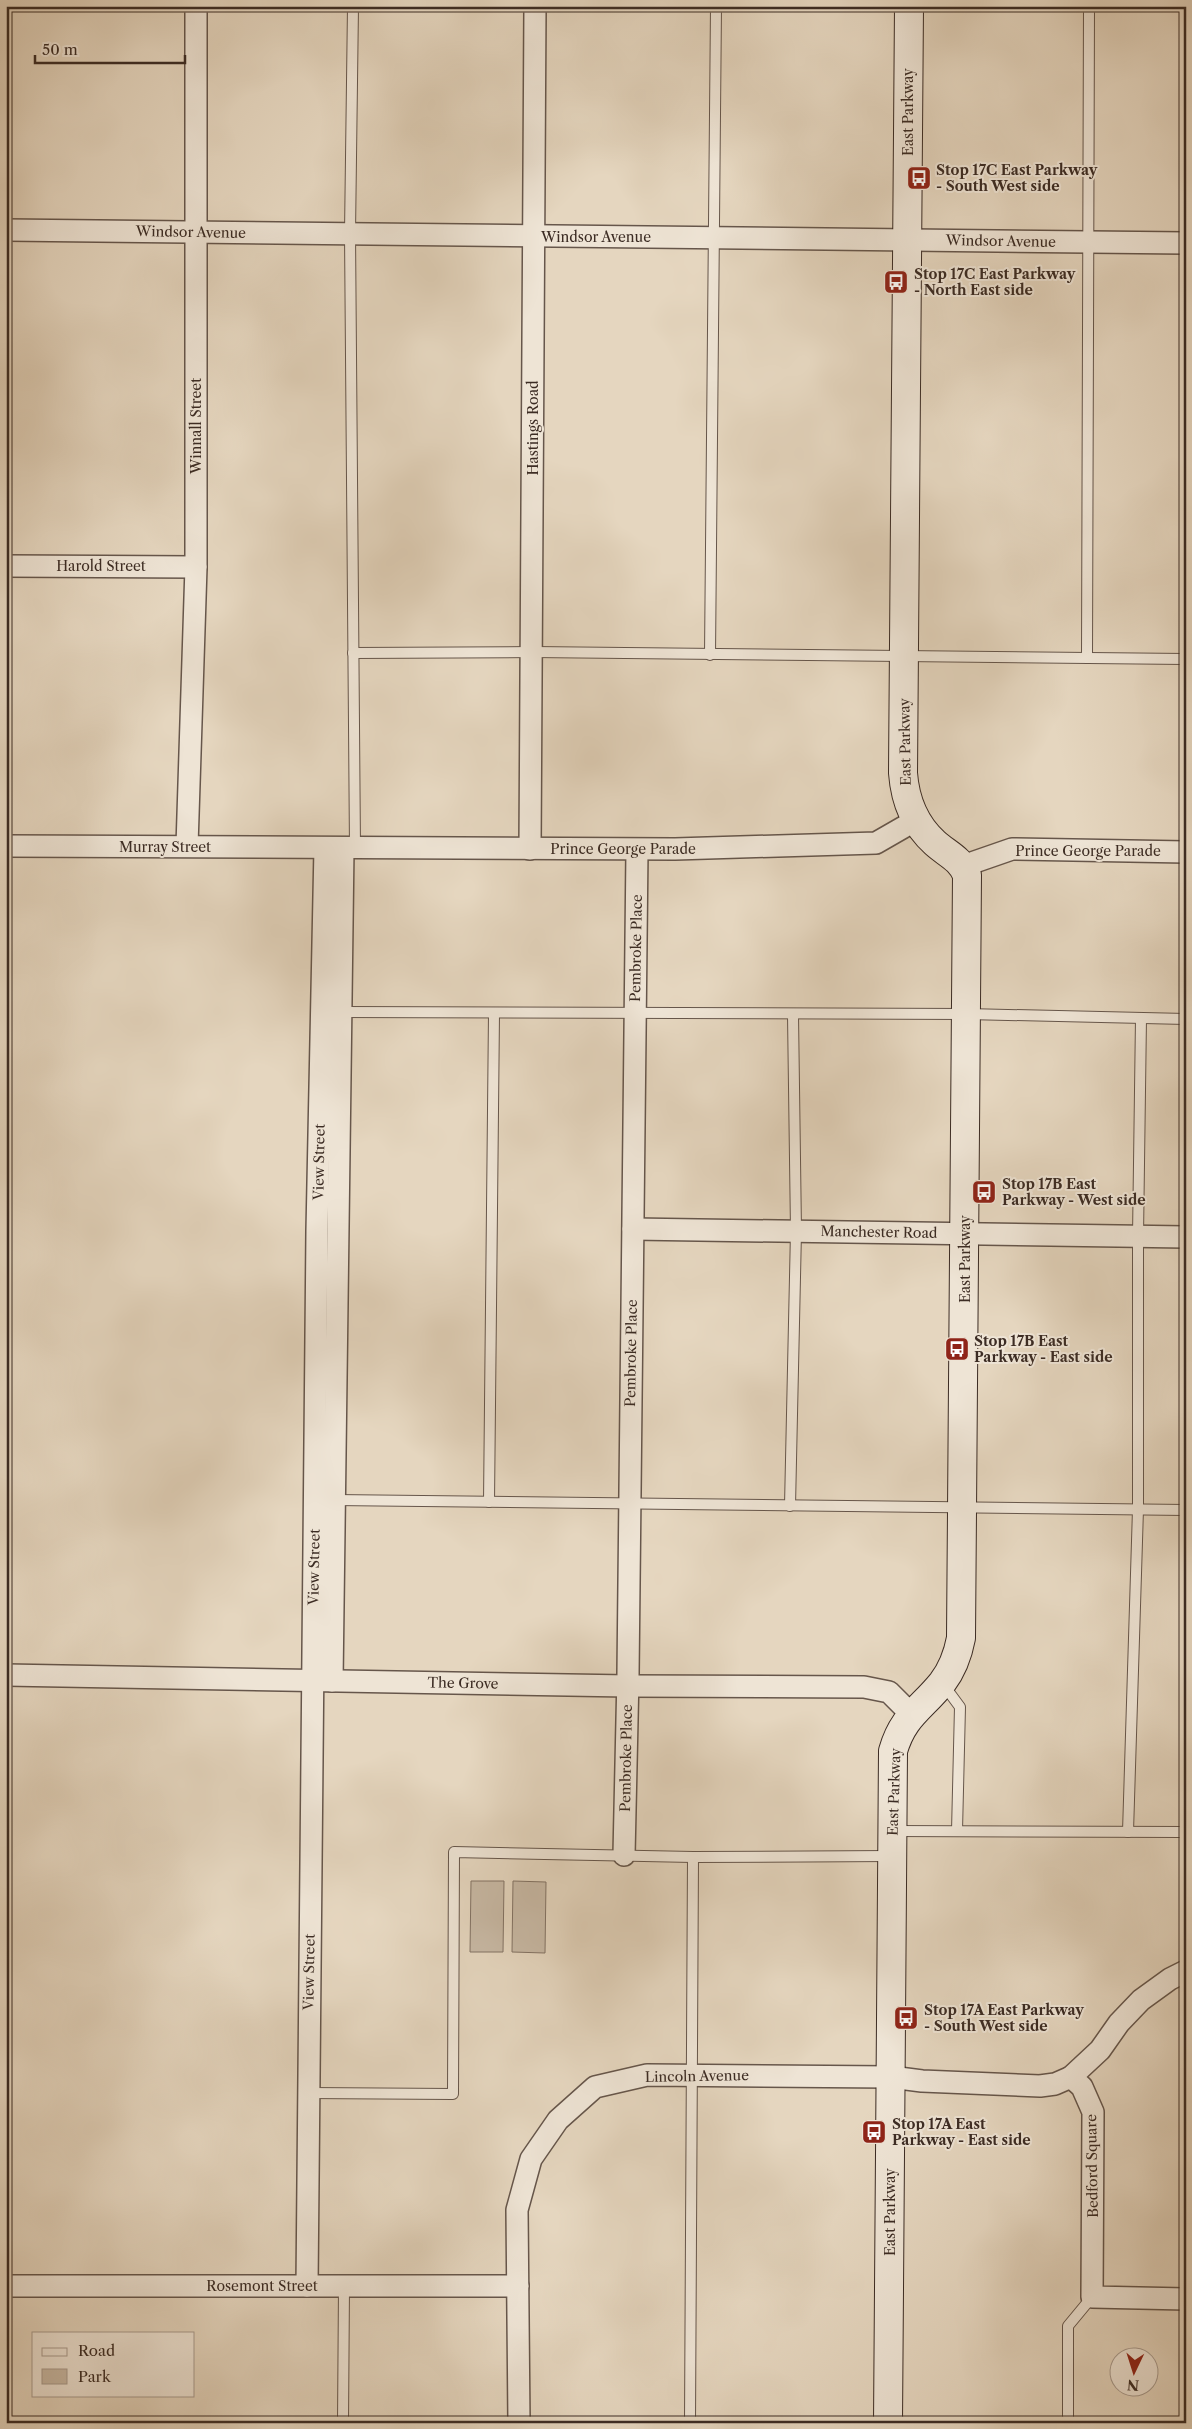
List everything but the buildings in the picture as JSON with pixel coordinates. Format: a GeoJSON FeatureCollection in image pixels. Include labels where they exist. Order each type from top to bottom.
{"type":"FeatureCollection","features":[{"type":"Feature","properties":{"kind":"street","name":"Winnall Street"},"geometry":{"type":"LineString","coordinates":[[188,846],[196,566],[196,6]]}},
{"type":"Feature","properties":{"kind":"street","name":"Hastings Road"},"geometry":{"type":"LineString","coordinates":[[530,849],[533,652],[536,6]]}},
{"type":"Feature","properties":{"kind":"street","name":"East Parkway"},"geometry":{"type":"LineString","coordinates":[[888,2423],[893,1751],[897,1737],[911,1714],[942,1683],[951,1669],[961,1638],[966,1233],[967,875],[955,856],[935,843],[916,820],[908,804],[903,773],[909,6]]}},
{"type":"Feature","properties":{"kind":"street","name":"Windsor Avenue"},"geometry":{"type":"LineString","coordinates":[[6,230],[1186,243]]}},
{"type":"Feature","properties":{"kind":"street","name":"Harold Street"},"geometry":{"type":"LineString","coordinates":[[6,566],[196,566]]}},
{"type":"Feature","properties":{"kind":"street","name":"Prince George Parade"},"geometry":{"type":"LineString","coordinates":[[341,848],[637,850],[876,843],[916,820]]}},
{"type":"Feature","properties":{"kind":"street","name":"Murray Street"},"geometry":{"type":"LineString","coordinates":[[6,846],[341,848]]}},
{"type":"Feature","properties":{"kind":"street","name":"View Street"},"geometry":{"type":"LineString","coordinates":[[307,2286],[308,2093],[323,1681],[334,1500],[341,1012],[341,848]]}},
{"type":"Feature","properties":{"kind":"street","name":"View Street"},"geometry":{"type":"LineString","coordinates":[[323,1681],[317,1221],[341,848]]}},
{"type":"Feature","properties":{"kind":"street","name":"Prince George Parade"},"geometry":{"type":"LineString","coordinates":[[963,866],[1012,849],[1186,852]]}},
{"type":"Feature","properties":{"kind":"street","name":"Pembroke Place"},"geometry":{"type":"LineString","coordinates":[[624,1856],[628,1686],[637,850]]}},
{"type":"Feature","properties":{"kind":"street","name":"Manchester Road"},"geometry":{"type":"LineString","coordinates":[[633,1229],[1186,1237]]}},
{"type":"Feature","properties":{"kind":"street","name":"The Grove"},"geometry":{"type":"LineString","coordinates":[[6,1675],[628,1686],[864,1687],[889,1692],[911,1714]]}},
{"type":"Feature","properties":{"kind":"street"},"geometry":{"type":"LineString","coordinates":[[1070,2077],[1100,2050],[1119,2023],[1140,2000],[1170,1979],[1186,1971]]}},
{"type":"Feature","properties":{"kind":"street","name":"Lincoln Avenue"},"geometry":{"type":"LineString","coordinates":[[519,2423],[517,2210],[531,2159],[558,2120],[595,2087],[647,2075],[690,2073],[891,2077],[922,2081],[1040,2086],[1055,2084],[1070,2077]]}},
{"type":"Feature","properties":{"kind":"street","name":"Bedford Square"},"geometry":{"type":"LineString","coordinates":[[1070,2077],[1082,2087],[1093,2112],[1092,2297]]}},
{"type":"Feature","properties":{"kind":"street","name":"Rosemont Street"},"geometry":{"type":"LineString","coordinates":[[6,2286],[518,2286]]}},
{"type":"Feature","properties":{"kind":"street"},"geometry":{"type":"LineString","coordinates":[[1092,2297],[1186,2299]]}},
{"type":"Feature","properties":{"kind":"lane"},"geometry":{"type":"LineString","coordinates":[[341,848],[353,653],[350,233],[353,6]]}},
{"type":"Feature","properties":{"kind":"lane"},"geometry":{"type":"LineString","coordinates":[[710,655],[716,238],[716,6]]}},
{"type":"Feature","properties":{"kind":"lane"},"geometry":{"type":"LineString","coordinates":[[1087,658],[1089,6]]}},
{"type":"Feature","properties":{"kind":"lane"},"geometry":{"type":"LineString","coordinates":[[353,653],[533,652],[1186,659]]}},
{"type":"Feature","properties":{"kind":"lane"},"geometry":{"type":"LineString","coordinates":[[341,1012],[794,1015],[967,1014],[1186,1019]]}},
{"type":"Feature","properties":{"kind":"lane"},"geometry":{"type":"LineString","coordinates":[[489,1502],[494,1013]]}},
{"type":"Feature","properties":{"kind":"lane"},"geometry":{"type":"LineString","coordinates":[[790,1506],[796,1231],[794,1015]]}},
{"type":"Feature","properties":{"kind":"lane"},"geometry":{"type":"LineString","coordinates":[[1128,1832],[1138,1510],[1138,1236],[1141,1018]]}},
{"type":"Feature","properties":{"kind":"lane"},"geometry":{"type":"LineString","coordinates":[[334,1500],[1186,1510]]}},
{"type":"Feature","properties":{"kind":"lane"},"geometry":{"type":"LineString","coordinates":[[942,1683],[960,1707],[957,1831]]}},
{"type":"Feature","properties":{"kind":"lane"},"geometry":{"type":"LineString","coordinates":[[308,2093],[454,2094],[454,1852],[693,1857],[893,1843],[957,1831],[1186,1832]]}},
{"type":"Feature","properties":{"kind":"lane"},"geometry":{"type":"LineString","coordinates":[[690,2423],[690,2073],[693,1857]]}},
{"type":"Feature","properties":{"kind":"lane"},"geometry":{"type":"LineString","coordinates":[[343,2423],[344,2286]]}},
{"type":"Feature","properties":{"kind":"lane"},"geometry":{"type":"LineString","coordinates":[[1068,2423],[1068,2326],[1092,2297]]}},
{"type":"Feature","properties":{"kind":"green space"},"geometry":{"type":"Polygon","coordinates":[[[471,1881],[504,1881],[503,1952],[470,1952],[471,1881]]]}},
{"type":"Feature","properties":{"kind":"green space"},"geometry":{"type":"Polygon","coordinates":[[[513,1881],[546,1882],[545,1953],[512,1952],[513,1881]]]}},
{"type":"Feature","properties":{"kind":"place","name":"Stop 17C East Parkway - South West side"},"geometry":{"type":"Point","coordinates":[919,178]}},
{"type":"Feature","properties":{"kind":"place","name":"Stop 17C East Parkway - North East side"},"geometry":{"type":"Point","coordinates":[896,282]}},
{"type":"Feature","properties":{"kind":"place","name":"Stop 17B East Parkway - West side"},"geometry":{"type":"Point","coordinates":[984,1192]}},
{"type":"Feature","properties":{"kind":"place","name":"Stop 17B East Parkway - East side"},"geometry":{"type":"Point","coordinates":[957,1349]}},
{"type":"Feature","properties":{"kind":"place","name":"Stop 17A East Parkway - South West side"},"geometry":{"type":"Point","coordinates":[906,2018]}},
{"type":"Feature","properties":{"kind":"place","name":"Stop 17A East Parkway - East side"},"geometry":{"type":"Point","coordinates":[874,2132]}}]}
